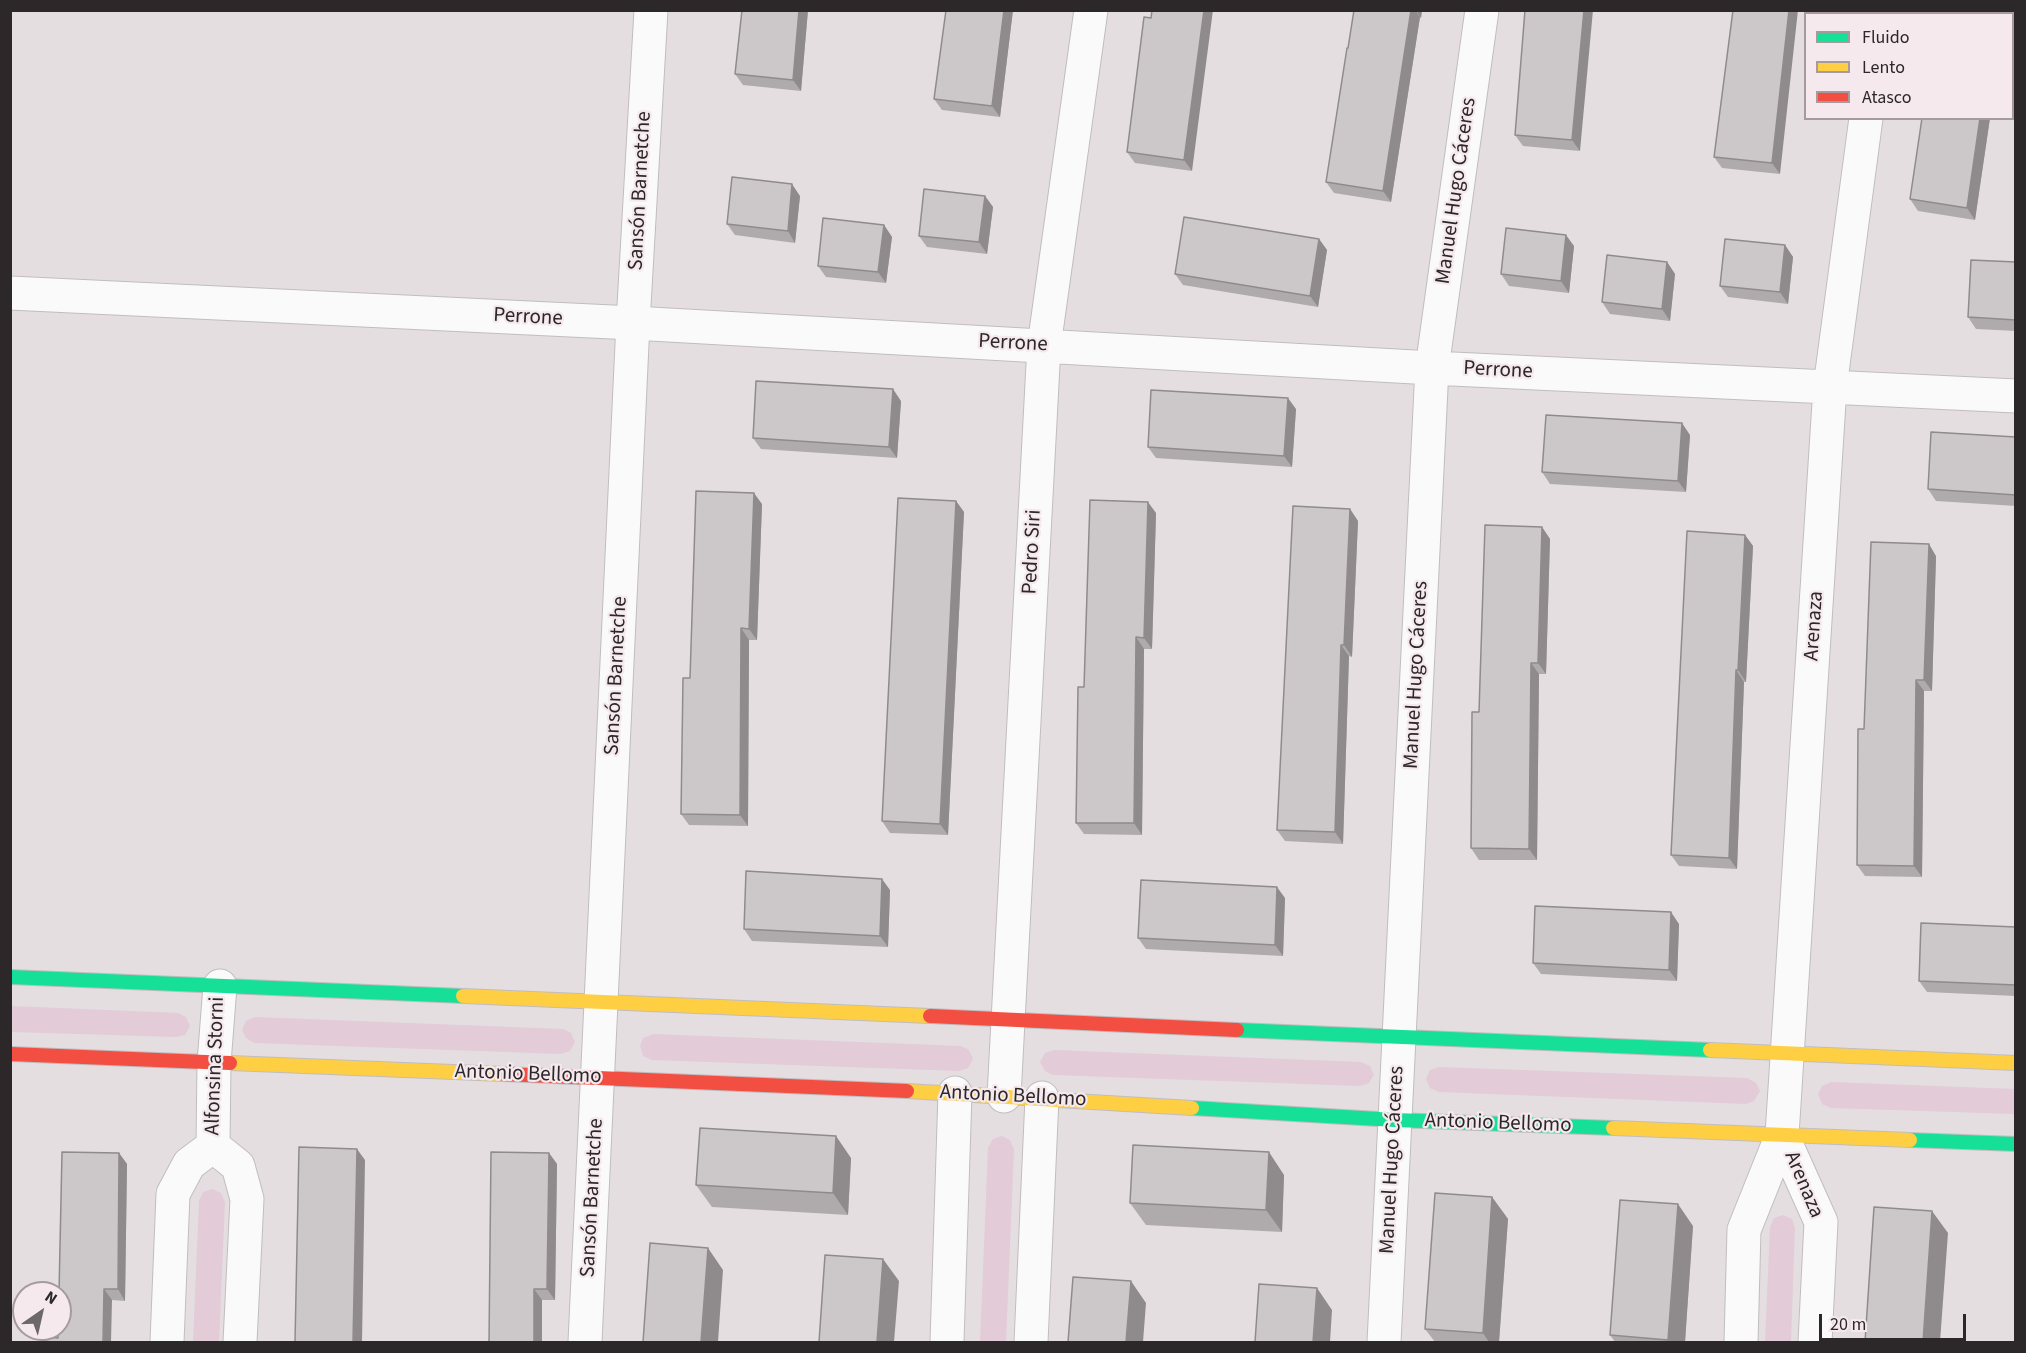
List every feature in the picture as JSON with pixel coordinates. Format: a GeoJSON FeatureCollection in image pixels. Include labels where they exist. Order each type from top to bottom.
{"type":"FeatureCollection","features":[{"type":"Feature","properties":{"kind":"street","name":"Sansón Barnetche"},"geometry":{"type":"LineString","coordinates":[[585,1342],[633,323],[651,10]]}},
{"type":"Feature","properties":{"kind":"street","name":"Pedro Siri"},"geometry":{"type":"LineString","coordinates":[[1005,1096],[1044,346],[1091,10]]}},
{"type":"Feature","properties":{"kind":"street","name":"Manuel Hugo Cáceres"},"geometry":{"type":"LineString","coordinates":[[1384,1342],[1432,368],[1482,10]]}},
{"type":"Feature","properties":{"kind":"street","name":"Arenaza"},"geometry":{"type":"LineString","coordinates":[[1741,1342],[1744,1230],[1782,1135],[1830,387],[1866,120]]}},
{"type":"Feature","properties":{"kind":"street","name":"Perrone"},"geometry":{"type":"LineString","coordinates":[[10,293],[633,323],[1432,368],[2016,396]]}},
{"type":"Feature","properties":{"kind":"street"},"geometry":{"type":"LineString","coordinates":[[10,977],[2016,1063]]}},
{"type":"Feature","properties":{"kind":"street","name":"Alfonsina Storni"},"geometry":{"type":"LineString","coordinates":[[213,1146],[214,1063],[220,986]]}},
{"type":"Feature","properties":{"kind":"street","name":"Antonio Bellomo"},"geometry":{"type":"LineString","coordinates":[[10,1054],[955,1093],[1395,1120],[2016,1144]]}},
{"type":"Feature","properties":{"kind":"street"},"geometry":{"type":"LineString","coordinates":[[947,1342],[955,1093]]}},
{"type":"Feature","properties":{"kind":"street"},"geometry":{"type":"LineString","coordinates":[[1031,1342],[1042,1098]]}},
{"type":"Feature","properties":{"kind":"street","name":"Arenaza"},"geometry":{"type":"LineString","coordinates":[[1782,1135],[1821,1222],[1815,1342]]}},
{"type":"Feature","properties":{"kind":"street","name":"Alfonsina Storni"},"geometry":{"type":"LineString","coordinates":[[167,1342],[173,1194],[189,1164],[213,1146]]}},
{"type":"Feature","properties":{"kind":"street","name":"Alfonsina Storni"},"geometry":{"type":"LineString","coordinates":[[213,1146],[238,1166],[247,1199],[240,1342]]}},
{"type":"Feature","properties":{"kind":"shaded area"},"geometry":{"type":"Polygon","coordinates":[[[11,1006],[178,1013],[186,1017],[190,1026],[185,1035],[176,1037],[11,1032],[11,1006]]]}},
{"type":"Feature","properties":{"kind":"shaded area"},"geometry":{"type":"Polygon","coordinates":[[[255,1017],[563,1029],[571,1033],[575,1042],[570,1051],[561,1054],[254,1043],[246,1038],[242,1030],[246,1021],[255,1017]]]}},
{"type":"Feature","properties":{"kind":"shaded area"},"geometry":{"type":"Polygon","coordinates":[[[653,1034],[961,1046],[969,1050],[973,1059],[968,1068],[959,1071],[652,1060],[643,1056],[640,1046],[643,1038],[653,1034]]]}},
{"type":"Feature","properties":{"kind":"shaded area"},"geometry":{"type":"Polygon","coordinates":[[[1054,1050],[1361,1062],[1370,1066],[1374,1075],[1369,1083],[1360,1086],[1053,1075],[1045,1071],[1040,1062],[1045,1053],[1054,1050]]]}},
{"type":"Feature","properties":{"kind":"shaded area"},"geometry":{"type":"Polygon","coordinates":[[[1439,1067],[1747,1078],[1756,1083],[1760,1091],[1754,1101],[1746,1104],[1439,1092],[1430,1088],[1426,1079],[1430,1070],[1439,1067]]]}},
{"type":"Feature","properties":{"kind":"shaded area"},"geometry":{"type":"Polygon","coordinates":[[[1831,1082],[2015,1089],[2015,1114],[1831,1108],[1822,1104],[1818,1094],[1822,1086],[1831,1082]]]}},
{"type":"Feature","properties":{"kind":"shaded area"},"geometry":{"type":"Polygon","coordinates":[[[1002,1136],[1010,1140],[1014,1149],[1006,1342],[980,1342],[988,1148],[993,1139],[1002,1136]]]}},
{"type":"Feature","properties":{"kind":"shaded area"},"geometry":{"type":"Polygon","coordinates":[[[213,1189],[221,1193],[225,1202],[219,1342],[193,1342],[199,1201],[203,1192],[213,1189]]]}},
{"type":"Feature","properties":{"kind":"shaded area"},"geometry":{"type":"Polygon","coordinates":[[[1783,1215],[1792,1219],[1795,1228],[1791,1342],[1765,1342],[1770,1227],[1774,1218],[1783,1215]]]}},
{"type":"Feature","properties":{"kind":"building"},"geometry":{"type":"Polygon","coordinates":[[[742,10],[799,10],[793,80],[735,74],[742,10]]]}},
{"type":"Feature","properties":{"kind":"building"},"geometry":{"type":"Polygon","coordinates":[[[946,10],[1004,10],[992,106],[934,99],[946,10]]]}},
{"type":"Feature","properties":{"kind":"building"},"geometry":{"type":"Polygon","coordinates":[[[1152,10],[1204,10],[1184,160],[1127,152],[1144,17],[1151,18],[1152,10]]]}},
{"type":"Feature","properties":{"kind":"building"},"geometry":{"type":"Polygon","coordinates":[[[1354,10],[1411,10],[1383,191],[1326,182],[1354,10]]]}},
{"type":"Feature","properties":{"kind":"building"},"geometry":{"type":"Polygon","coordinates":[[[1525,10],[1584,10],[1572,140],[1515,135],[1525,10]]]}},
{"type":"Feature","properties":{"kind":"building"},"geometry":{"type":"Polygon","coordinates":[[[1733,10],[1789,10],[1772,163],[1714,157],[1733,10]]]}},
{"type":"Feature","properties":{"kind":"building"},"geometry":{"type":"Polygon","coordinates":[[[1951,10],[2009,10],[2008,12],[1951,12],[1951,10]]]}},
{"type":"Feature","properties":{"kind":"building"},"geometry":{"type":"Polygon","coordinates":[[[1922,120],[1980,120],[1967,208],[1910,199],[1922,120]]]}},
{"type":"Feature","properties":{"kind":"building"},"geometry":{"type":"Polygon","coordinates":[[[732,177],[792,184],[788,231],[727,224],[732,177]]]}},
{"type":"Feature","properties":{"kind":"building"},"geometry":{"type":"Polygon","coordinates":[[[924,189],[985,196],[979,242],[919,236],[924,189]]]}},
{"type":"Feature","properties":{"kind":"building"},"geometry":{"type":"Polygon","coordinates":[[[1184,217],[1319,239],[1310,296],[1175,274],[1184,217]]]}},
{"type":"Feature","properties":{"kind":"building"},"geometry":{"type":"Polygon","coordinates":[[[823,218],[884,225],[878,272],[818,266],[823,218]]]}},
{"type":"Feature","properties":{"kind":"building"},"geometry":{"type":"Polygon","coordinates":[[[1506,228],[1566,235],[1561,281],[1501,274],[1506,228]]]}},
{"type":"Feature","properties":{"kind":"building"},"geometry":{"type":"Polygon","coordinates":[[[1725,239],[1785,245],[1780,292],[1720,286],[1725,239]]]}},
{"type":"Feature","properties":{"kind":"building"},"geometry":{"type":"Polygon","coordinates":[[[1607,255],[1667,262],[1662,309],[1602,302],[1607,255]]]}},
{"type":"Feature","properties":{"kind":"building"},"geometry":{"type":"Polygon","coordinates":[[[1971,260],[2016,262],[2016,320],[1968,317],[1971,260]]]}},
{"type":"Feature","properties":{"kind":"building"},"geometry":{"type":"Polygon","coordinates":[[[756,381],[893,389],[889,447],[753,438],[756,381]]]}},
{"type":"Feature","properties":{"kind":"building"},"geometry":{"type":"Polygon","coordinates":[[[1151,390],[1288,398],[1284,456],[1148,447],[1151,390]]]}},
{"type":"Feature","properties":{"kind":"building"},"geometry":{"type":"Polygon","coordinates":[[[1546,415],[1682,423],[1678,481],[1542,472],[1546,415]]]}},
{"type":"Feature","properties":{"kind":"building"},"geometry":{"type":"Polygon","coordinates":[[[1931,432],[2016,437],[2016,495],[1928,489],[1931,432]]]}},
{"type":"Feature","properties":{"kind":"building"},"geometry":{"type":"Polygon","coordinates":[[[696,491],[754,493],[749,629],[741,628],[740,815],[681,814],[683,678],[690,678],[696,491]]]}},
{"type":"Feature","properties":{"kind":"building"},"geometry":{"type":"Polygon","coordinates":[[[898,498],[956,501],[940,824],[882,821],[898,498]]]}},
{"type":"Feature","properties":{"kind":"building"},"geometry":{"type":"Polygon","coordinates":[[[1090,500],[1148,502],[1144,638],[1136,637],[1134,823],[1076,823],[1078,687],[1084,687],[1090,500]]]}},
{"type":"Feature","properties":{"kind":"building"},"geometry":{"type":"Polygon","coordinates":[[[1293,506],[1350,509],[1344,645],[1341,645],[1335,832],[1277,830],[1293,506]]]}},
{"type":"Feature","properties":{"kind":"building"},"geometry":{"type":"Polygon","coordinates":[[[1485,525],[1542,527],[1538,663],[1531,663],[1529,849],[1471,848],[1472,712],[1479,712],[1485,525]]]}},
{"type":"Feature","properties":{"kind":"building"},"geometry":{"type":"Polygon","coordinates":[[[1687,531],[1745,535],[1738,670],[1736,670],[1729,858],[1671,855],[1687,531]]]}},
{"type":"Feature","properties":{"kind":"building"},"geometry":{"type":"Polygon","coordinates":[[[1871,542],[1929,544],[1924,680],[1916,680],[1914,866],[1857,865],[1858,729],[1864,729],[1871,542]]]}},
{"type":"Feature","properties":{"kind":"building"},"geometry":{"type":"Polygon","coordinates":[[[746,871],[882,879],[880,936],[744,929],[746,871]]]}},
{"type":"Feature","properties":{"kind":"building"},"geometry":{"type":"Polygon","coordinates":[[[1141,880],[1277,887],[1275,945],[1138,938],[1141,880]]]}},
{"type":"Feature","properties":{"kind":"building"},"geometry":{"type":"Polygon","coordinates":[[[1535,906],[1671,912],[1669,970],[1533,963],[1535,906]]]}},
{"type":"Feature","properties":{"kind":"building"},"geometry":{"type":"Polygon","coordinates":[[[1921,923],[2016,927],[2016,985],[1919,981],[1921,923]]]}},
{"type":"Feature","properties":{"kind":"building"},"geometry":{"type":"Polygon","coordinates":[[[700,1128],[836,1136],[833,1193],[696,1185],[700,1128]]]}},
{"type":"Feature","properties":{"kind":"building"},"geometry":{"type":"Polygon","coordinates":[[[1133,1145],[1269,1152],[1266,1210],[1130,1203],[1133,1145]]]}},
{"type":"Feature","properties":{"kind":"building"},"geometry":{"type":"Polygon","coordinates":[[[299,1147],[357,1149],[353,1342],[295,1342],[299,1147]]]}},
{"type":"Feature","properties":{"kind":"building"},"geometry":{"type":"Polygon","coordinates":[[[62,1152],[119,1153],[118,1289],[104,1289],[103,1342],[46,1342],[72,1341],[72,1281],[59,1281],[62,1152]]]}},
{"type":"Feature","properties":{"kind":"building"},"geometry":{"type":"Polygon","coordinates":[[[491,1152],[549,1153],[547,1289],[534,1289],[534,1342],[489,1342],[491,1152]]]}},
{"type":"Feature","properties":{"kind":"building"},"geometry":{"type":"Polygon","coordinates":[[[1435,1193],[1492,1197],[1483,1333],[1425,1329],[1435,1193]]]}},
{"type":"Feature","properties":{"kind":"building"},"geometry":{"type":"Polygon","coordinates":[[[1620,1200],[1678,1204],[1668,1340],[1610,1335],[1620,1200]]]}},
{"type":"Feature","properties":{"kind":"building"},"geometry":{"type":"Polygon","coordinates":[[[1874,1207],[1932,1211],[1923,1342],[1865,1342],[1874,1207]]]}},
{"type":"Feature","properties":{"kind":"building"},"geometry":{"type":"Polygon","coordinates":[[[650,1243],[708,1248],[701,1342],[643,1342],[650,1243]]]}},
{"type":"Feature","properties":{"kind":"building"},"geometry":{"type":"Polygon","coordinates":[[[825,1255],[883,1259],[877,1342],[819,1342],[825,1255]]]}},
{"type":"Feature","properties":{"kind":"building"},"geometry":{"type":"Polygon","coordinates":[[[1073,1277],[1131,1281],[1126,1342],[1068,1342],[1073,1277]]]}},
{"type":"Feature","properties":{"kind":"building"},"geometry":{"type":"Polygon","coordinates":[[[1259,1284],[1317,1288],[1313,1342],[1255,1342],[1259,1284]]]}},
{"type":"Feature","properties":{"kind":"traffic: fast"},"geometry":{"type":"LineString","coordinates":[[10,977],[463,996]]}},
{"type":"Feature","properties":{"kind":"traffic: fast"},"geometry":{"type":"LineString","coordinates":[[1237,1030],[1710,1050]]}},
{"type":"Feature","properties":{"kind":"traffic: fast"},"geometry":{"type":"LineString","coordinates":[[1192,1108],[1395,1120],[1613,1128]]}},
{"type":"Feature","properties":{"kind":"traffic: fast"},"geometry":{"type":"LineString","coordinates":[[1910,1140],[2016,1144]]}},
{"type":"Feature","properties":{"kind":"traffic: slow"},"geometry":{"type":"LineString","coordinates":[[463,996],[930,1016]]}},
{"type":"Feature","properties":{"kind":"traffic: slow"},"geometry":{"type":"LineString","coordinates":[[1710,1050],[2016,1063]]}},
{"type":"Feature","properties":{"kind":"traffic: slow"},"geometry":{"type":"LineString","coordinates":[[230,1063],[503,1074]]}},
{"type":"Feature","properties":{"kind":"traffic: slow"},"geometry":{"type":"LineString","coordinates":[[907,1091],[1192,1108]]}},
{"type":"Feature","properties":{"kind":"traffic: slow"},"geometry":{"type":"LineString","coordinates":[[1613,1128],[1910,1140]]}},
{"type":"Feature","properties":{"kind":"traffic: jam"},"geometry":{"type":"LineString","coordinates":[[930,1016],[1237,1030]]}},
{"type":"Feature","properties":{"kind":"traffic: jam"},"geometry":{"type":"LineString","coordinates":[[10,1054],[230,1063]]}},
{"type":"Feature","properties":{"kind":"traffic: jam"},"geometry":{"type":"LineString","coordinates":[[503,1074],[907,1091]]}}]}
